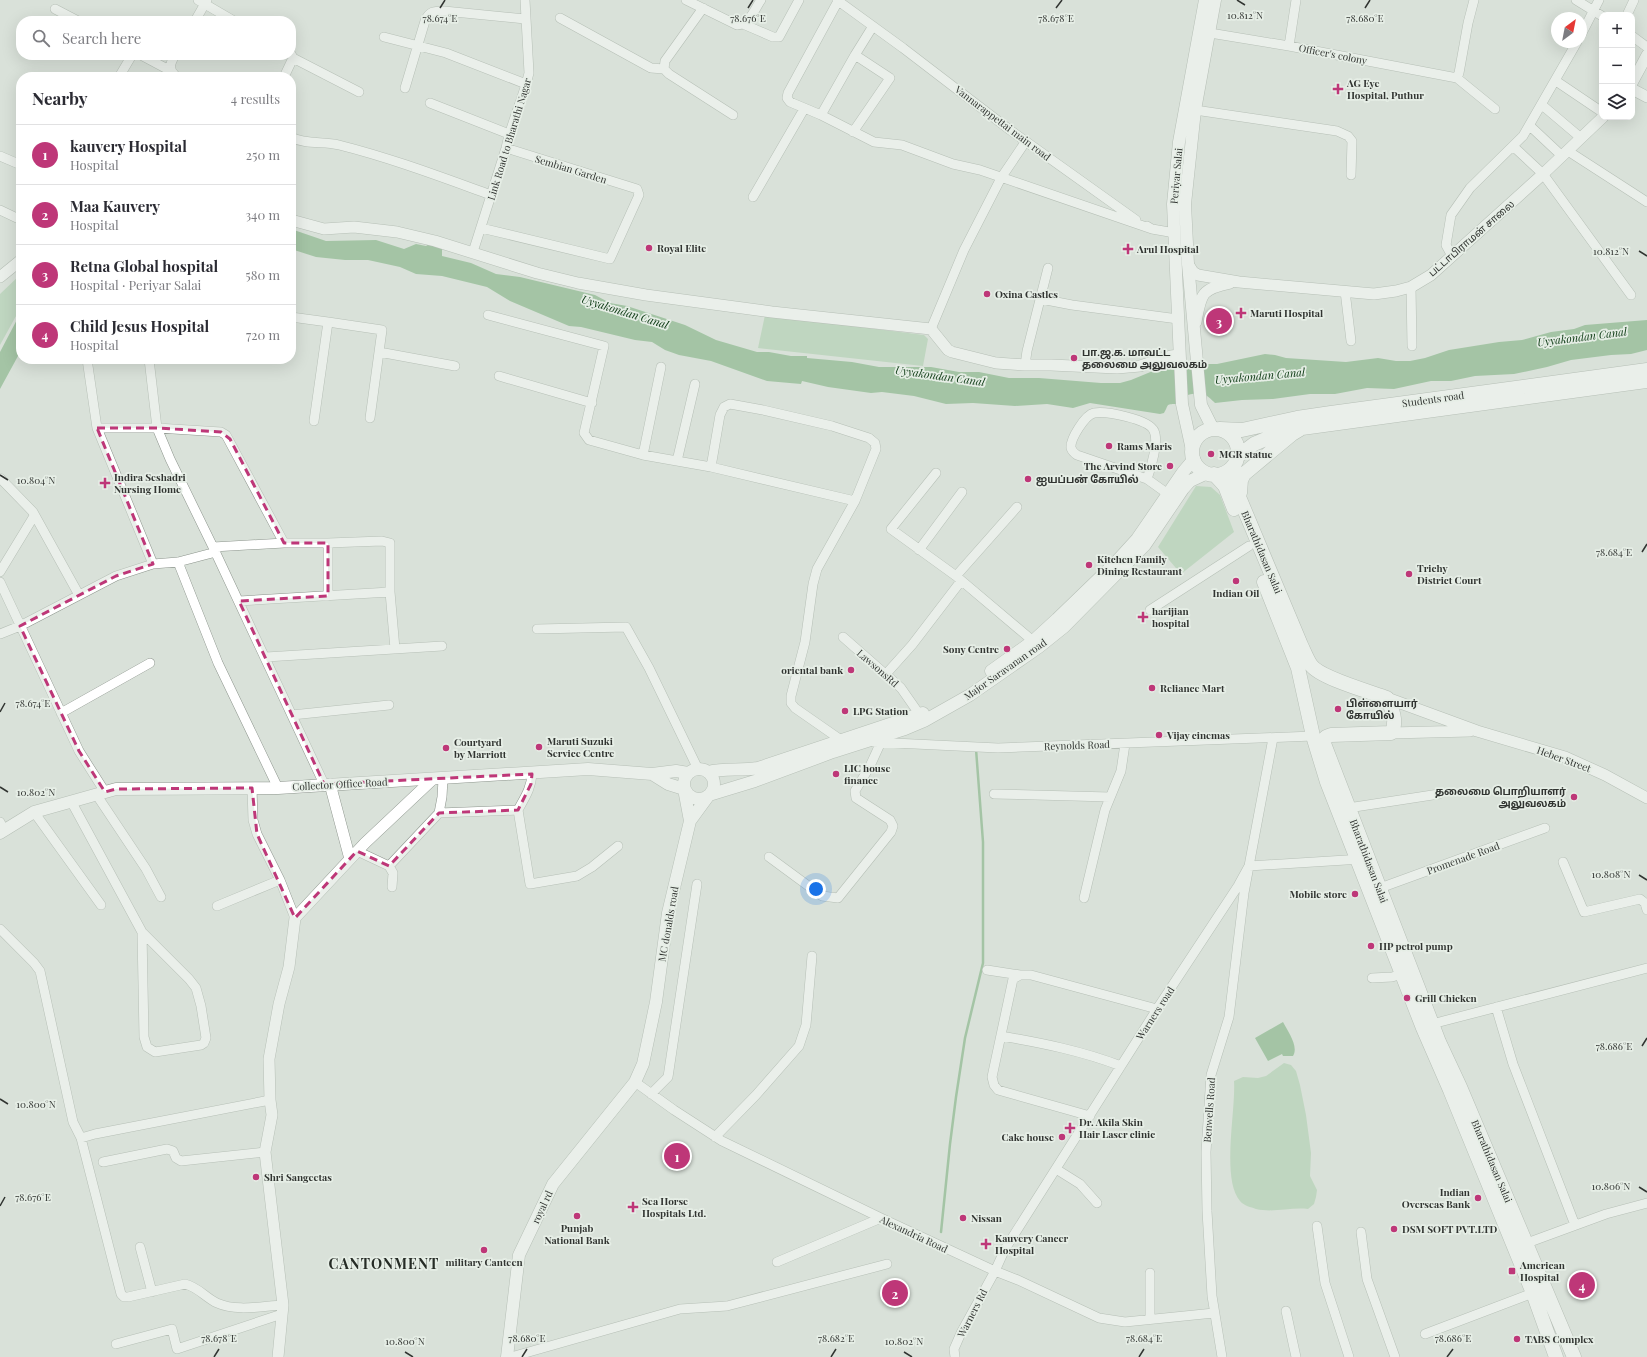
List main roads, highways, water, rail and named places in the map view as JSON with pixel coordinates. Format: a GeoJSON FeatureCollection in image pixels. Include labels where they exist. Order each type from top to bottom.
{"type":"FeatureCollection","features":[{"type":"Feature","properties":{"kind":"main road","name":"Periyar Salai"},"geometry":{"type":"LineString","coordinates":[[1205,0],[1204,32],[1185,204],[1188,264],[1201,405],[1216,429]]}},
{"type":"Feature","properties":{"kind":"main road","name":"Periyar Salai"},"geometry":{"type":"LineString","coordinates":[[1193,455],[1182,404],[1173,204],[1177,157],[1204,32],[1216,0]]}},
{"type":"Feature","properties":{"kind":"main road","name":"Students road"},"geometry":{"type":"LineString","coordinates":[[1216,429],[1242,430],[1297,418],[1647,370]]}},
{"type":"Feature","properties":{"kind":"main road"},"geometry":{"type":"LineString","coordinates":[[1236,460],[1237,444],[1233,437],[1216,429],[1206,430],[1196,438],[1193,455],[1197,465],[1206,474],[1222,474],[1229,470],[1236,460],[1254,444],[1273,436],[1302,428],[1647,381]]}},
{"type":"Feature","properties":{"kind":"main road"},"geometry":{"type":"LineString","coordinates":[[1239,498],[1244,474],[1292,434],[1302,428]]}},
{"type":"Feature","properties":{"kind":"main road","name":"Major Saravanan road"},"geometry":{"type":"LineString","coordinates":[[709,795],[755,781],[866,741],[905,730],[955,697],[1033,640],[1058,619],[1116,562],[1138,539],[1193,455]]}},
{"type":"Feature","properties":{"kind":"main road","name":"Bharathidasan Salai"},"geometry":{"type":"LineString","coordinates":[[1236,460],[1235,482],[1239,498],[1301,645],[1313,736],[1327,782],[1362,859],[1380,888],[1477,1140],[1534,1293],[1556,1357]]}},
{"type":"Feature","properties":{"kind":"main road","name":"Major Saravanan road"},"geometry":{"type":"LineString","coordinates":[[922,718],[970,695],[1039,647],[1064,627],[1145,545],[1190,481],[1206,474]]}},
{"type":"Feature","properties":{"kind":"main road","name":"Bharathidasan Salai"},"geometry":{"type":"LineString","coordinates":[[1206,474],[1225,486],[1249,546],[1304,666],[1387,698],[1393,712],[1395,728],[1391,733],[1331,735],[1326,737],[1323,741],[1348,808],[1362,859],[1402,974],[1477,1140],[1527,1243],[1574,1357]]}},
{"type":"Feature","properties":{"kind":"main road","name":"Collector Office Road"},"geometry":{"type":"LineString","coordinates":[[1,829],[34,812],[116,789],[278,788],[327,784],[532,774],[588,769],[652,774],[676,771],[720,769],[748,770],[841,740],[922,718]]}},
{"type":"Feature","properties":{"kind":"main road"},"geometry":{"type":"LineString","coordinates":[[652,774],[668,784],[684,789],[692,798],[704,798],[709,795],[714,785],[711,776],[698,771],[683,783],[684,789],[690,821]]}},
{"type":"Feature","properties":{"kind":"main road","name":"MC donalds road"},"geometry":{"type":"LineString","coordinates":[[635,1082],[643,1064],[656,1002],[668,913],[690,821],[709,795]]}},
{"type":"Feature","properties":{"kind":"main road","name":"royal rd"},"geometry":{"type":"LineString","coordinates":[[507,1357],[519,1256],[553,1184],[635,1082]]}},
{"type":"Feature","properties":{"kind":"water","name":"Uyyakondan Canal"},"geometry":{"type":"Polygon","coordinates":[[[296,231],[326,241],[376,240],[404,249],[416,244],[426,246],[429,244],[442,247],[442,256],[471,263],[496,274],[520,277],[595,295],[610,303],[627,306],[685,325],[716,340],[757,352],[769,352],[791,356],[807,356],[807,358],[852,362],[879,367],[931,367],[959,372],[979,372],[1009,378],[1039,378],[1120,383],[1165,366],[1180,364],[1217,364],[1265,354],[1286,358],[1346,362],[1378,358],[1396,361],[1410,361],[1449,350],[1522,340],[1551,332],[1574,329],[1585,325],[1647,320],[1647,350],[1631,354],[1571,360],[1514,374],[1475,376],[1451,381],[1431,381],[1394,389],[1367,388],[1335,394],[1310,394],[1273,399],[1215,403],[1209,397],[1197,393],[1185,396],[1176,404],[1170,404],[1164,413],[1160,414],[1090,403],[1073,408],[1047,404],[1015,406],[973,403],[946,404],[914,396],[882,392],[871,393],[828,387],[802,381],[801,384],[767,381],[711,361],[679,355],[665,350],[652,342],[635,340],[581,327],[569,326],[510,301],[487,287],[442,276],[416,274],[400,267],[368,260],[345,260],[316,257],[296,251],[296,231]]]}},
{"type":"Feature","properties":{"kind":"water"},"geometry":{"type":"Polygon","coordinates":[[[16,322],[16,360],[0,389],[0,352],[16,322]]]}},
{"type":"Feature","properties":{"kind":"water"},"geometry":{"type":"Polygon","coordinates":[[[1283,1022],[1294,1043],[1295,1048],[1293,1056],[1283,1056],[1282,1054],[1268,1061],[1255,1038],[1283,1022]]]}},
{"type":"Feature","properties":{"kind":"waterway"},"geometry":{"type":"LineString","coordinates":[[941,1232],[950,1144],[965,1038],[983,963],[983,842],[976,749]]}},
{"type":"Feature","properties":{"kind":"place","name":"AG Eye Hospital, Puthur"},"geometry":{"type":"Point","coordinates":[1338,89]}},
{"type":"Feature","properties":{"kind":"place","name":"Royal Elite"},"geometry":{"type":"Point","coordinates":[649,248]}},
{"type":"Feature","properties":{"kind":"place","name":"Arul Hospital"},"geometry":{"type":"Point","coordinates":[1128,249]}},
{"type":"Feature","properties":{"kind":"place","name":"Oxina Castles"},"geometry":{"type":"Point","coordinates":[987,294]}},
{"type":"Feature","properties":{"kind":"place","name":"Maruti Hospital"},"geometry":{"type":"Point","coordinates":[1241,313]}},
{"type":"Feature","properties":{"kind":"place","name":"Retna Global hospital"},"geometry":{"type":"Point","coordinates":[1219,321]}},
{"type":"Feature","properties":{"kind":"place","name":"பா.ஜ.க. மாவட்ட தலைமை அலுவலகம்"},"geometry":{"type":"Point","coordinates":[1074,358]}},
{"type":"Feature","properties":{"kind":"place","name":"Rams Maris"},"geometry":{"type":"Point","coordinates":[1109,446]}},
{"type":"Feature","properties":{"kind":"place","name":"MGR statue"},"geometry":{"type":"Point","coordinates":[1211,454]}},
{"type":"Feature","properties":{"kind":"place","name":"The Arvind Store"},"geometry":{"type":"Point","coordinates":[1170,466]}},
{"type":"Feature","properties":{"kind":"place","name":"ஐயப்பன் கோயில்"},"geometry":{"type":"Point","coordinates":[1028,479]}},
{"type":"Feature","properties":{"kind":"place","name":"Indira Seshadri Nursing Home"},"geometry":{"type":"Point","coordinates":[105,483]}},
{"type":"Feature","properties":{"kind":"place","name":"Kitchen Family Dining Restaurant"},"geometry":{"type":"Point","coordinates":[1089,565]}},
{"type":"Feature","properties":{"kind":"place","name":"Trichy District Court"},"geometry":{"type":"Point","coordinates":[1409,574]}},
{"type":"Feature","properties":{"kind":"place","name":"Indian Oil"},"geometry":{"type":"Point","coordinates":[1236,581]}},
{"type":"Feature","properties":{"kind":"place","name":"harijian hospital"},"geometry":{"type":"Point","coordinates":[1143,617]}},
{"type":"Feature","properties":{"kind":"place","name":"Sony Centre"},"geometry":{"type":"Point","coordinates":[1007,649]}},
{"type":"Feature","properties":{"kind":"place","name":"oriental bank"},"geometry":{"type":"Point","coordinates":[851,670]}},
{"type":"Feature","properties":{"kind":"place","name":"Reliance Mart"},"geometry":{"type":"Point","coordinates":[1152,688]}},
{"type":"Feature","properties":{"kind":"place","name":"பிள்ளையார் கோயில்"},"geometry":{"type":"Point","coordinates":[1338,709]}},
{"type":"Feature","properties":{"kind":"place","name":"LPG Station"},"geometry":{"type":"Point","coordinates":[845,711]}},
{"type":"Feature","properties":{"kind":"place","name":"Vijay cinemas"},"geometry":{"type":"Point","coordinates":[1159,735]}},
{"type":"Feature","properties":{"kind":"place","name":"Maruti Suzuki Service Centre"},"geometry":{"type":"Point","coordinates":[539,747]}},
{"type":"Feature","properties":{"kind":"place","name":"Courtyard by Marriott"},"geometry":{"type":"Point","coordinates":[446,748]}},
{"type":"Feature","properties":{"kind":"place","name":"LIC house finance"},"geometry":{"type":"Point","coordinates":[836,774]}},
{"type":"Feature","properties":{"kind":"place","name":"தலைமை பொறியாளர் அலுவலகம்"},"geometry":{"type":"Point","coordinates":[1574,797]}},
{"type":"Feature","properties":{"kind":"place","name":"Mobile store"},"geometry":{"type":"Point","coordinates":[1355,894]}},
{"type":"Feature","properties":{"kind":"place","name":"HP petrol pump"},"geometry":{"type":"Point","coordinates":[1371,946]}},
{"type":"Feature","properties":{"kind":"place","name":"Grill Chicken"},"geometry":{"type":"Point","coordinates":[1407,998]}},
{"type":"Feature","properties":{"kind":"place","name":"Dr. Akila Skin Hair Laser clinic"},"geometry":{"type":"Point","coordinates":[1070,1128]}},
{"type":"Feature","properties":{"kind":"place","name":"Cake house"},"geometry":{"type":"Point","coordinates":[1062,1137]}},
{"type":"Feature","properties":{"kind":"place","name":"kauvery Hospital"},"geometry":{"type":"Point","coordinates":[677,1156]}},
{"type":"Feature","properties":{"kind":"place","name":"Shri Sangeetas"},"geometry":{"type":"Point","coordinates":[256,1177]}},
{"type":"Feature","properties":{"kind":"place","name":"Indian Overseas Bank"},"geometry":{"type":"Point","coordinates":[1478,1198]}},
{"type":"Feature","properties":{"kind":"place","name":"Sea Horse Hospitals Ltd."},"geometry":{"type":"Point","coordinates":[633,1207]}},
{"type":"Feature","properties":{"kind":"place","name":"Punjab National Bank"},"geometry":{"type":"Point","coordinates":[577,1216]}},
{"type":"Feature","properties":{"kind":"place","name":"Nissan"},"geometry":{"type":"Point","coordinates":[963,1218]}},
{"type":"Feature","properties":{"kind":"place","name":"DSM SOFT PVT.LTD"},"geometry":{"type":"Point","coordinates":[1394,1229]}},
{"type":"Feature","properties":{"kind":"place","name":"Kauvery Cancer Hospital"},"geometry":{"type":"Point","coordinates":[986,1244]}},
{"type":"Feature","properties":{"kind":"place","name":"military Canteen"},"geometry":{"type":"Point","coordinates":[484,1250]}},
{"type":"Feature","properties":{"kind":"place","name":"American Hospital"},"geometry":{"type":"Point","coordinates":[1512,1271]}},
{"type":"Feature","properties":{"kind":"place","name":"Child Jesus Hospital"},"geometry":{"type":"Point","coordinates":[1582,1285]}},
{"type":"Feature","properties":{"kind":"place","name":"Maa Kauvery"},"geometry":{"type":"Point","coordinates":[895,1293]}},
{"type":"Feature","properties":{"kind":"place","name":"TABS Complex"},"geometry":{"type":"Point","coordinates":[1517,1339]}},
{"type":"Feature","properties":{"kind":"district","name":"CANTONMENT"},"geometry":{"type":"Point","coordinates":[384,1264]}}]}
